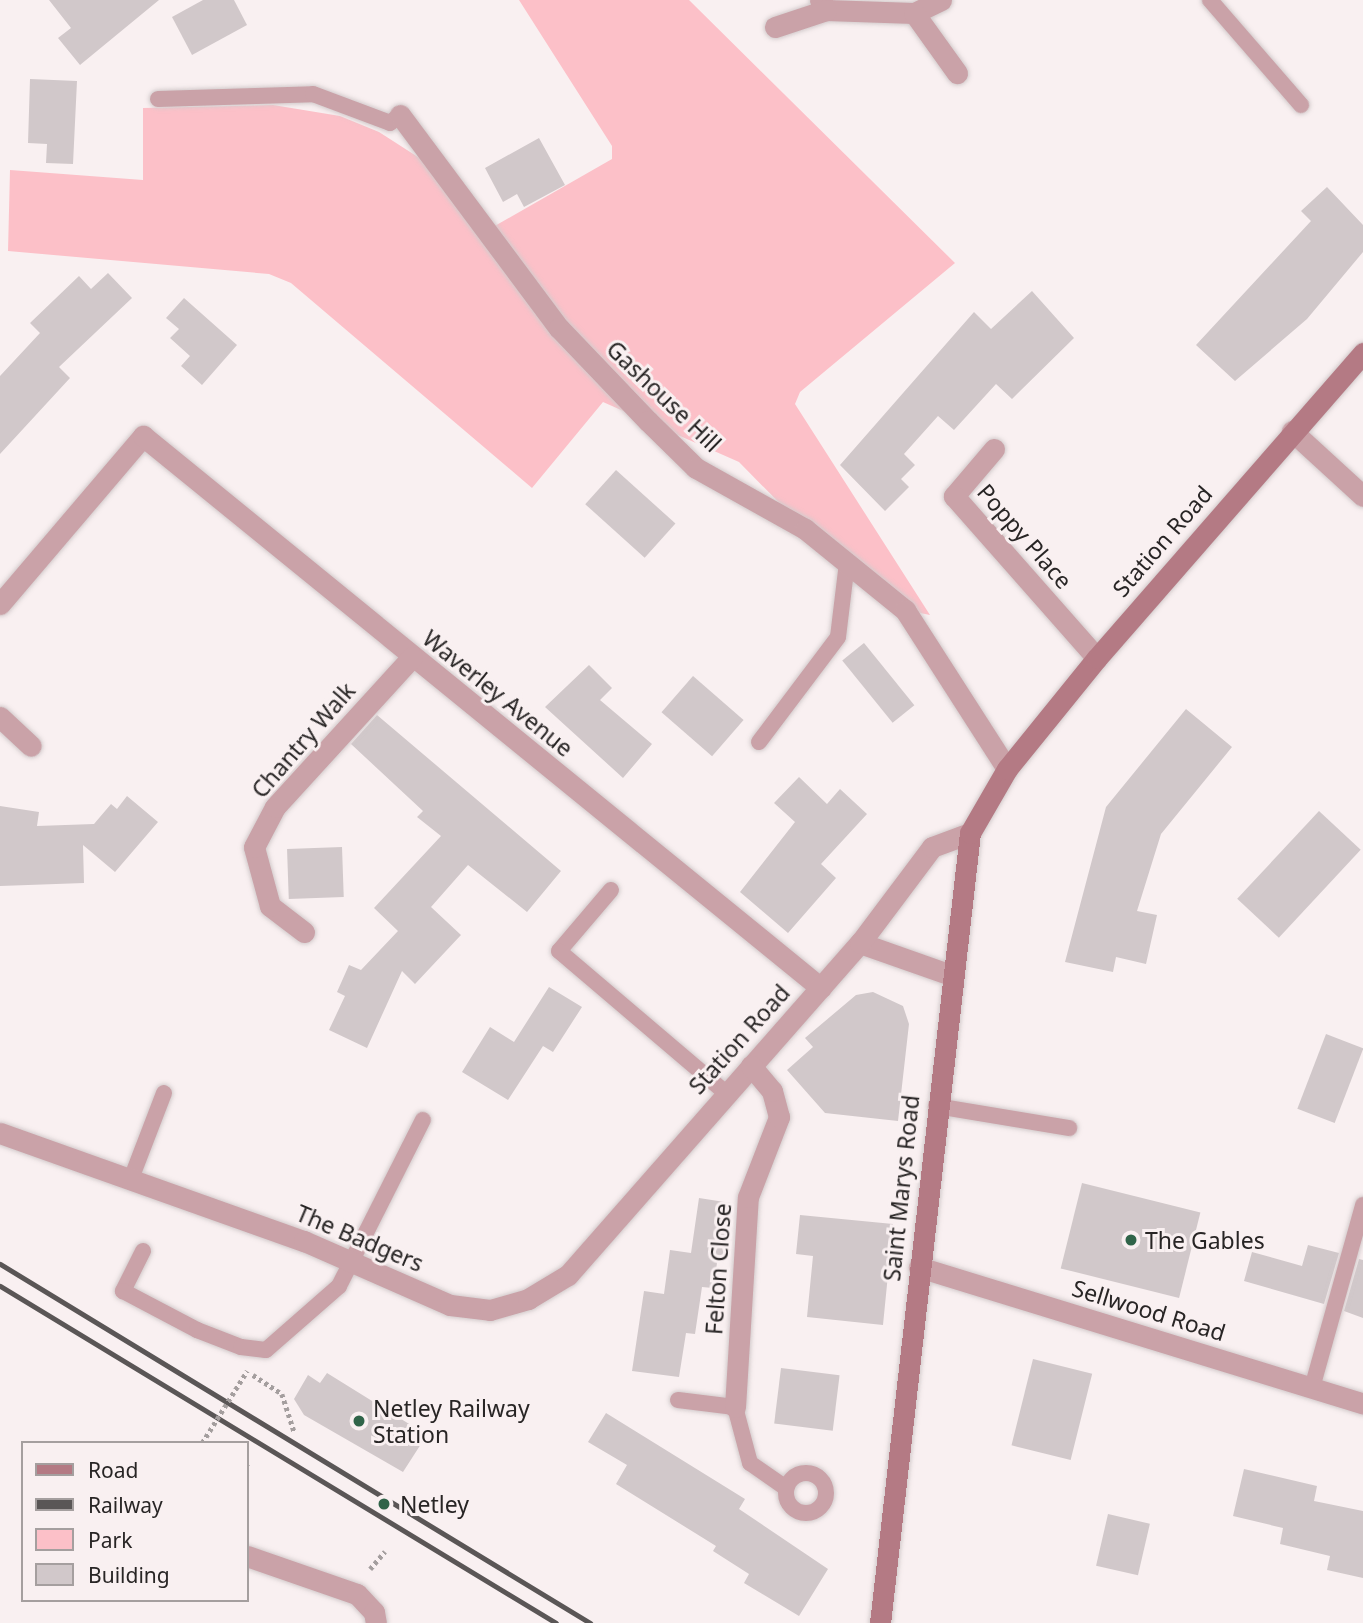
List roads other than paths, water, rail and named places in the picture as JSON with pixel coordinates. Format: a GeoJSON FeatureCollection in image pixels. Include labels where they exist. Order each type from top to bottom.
{"type":"FeatureCollection","features":[{"type":"Feature","properties":{"kind":"street"},"geometry":{"type":"LineString","coordinates":[[775,27],[823,5],[914,13],[942,0]]}},
{"type":"Feature","properties":{"kind":"street"},"geometry":{"type":"LineString","coordinates":[[914,13],[957,73]]}},
{"type":"Feature","properties":{"kind":"street","name":"Gashouse Hill"},"geometry":{"type":"LineString","coordinates":[[400,115],[559,328],[648,421],[696,468],[805,529],[905,610],[1007,769]]}},
{"type":"Feature","properties":{"kind":"street","name":"Station Road"},"geometry":{"type":"LineString","coordinates":[[1007,769],[1097,658],[1292,431],[1363,353]]}},
{"type":"Feature","properties":{"kind":"street"},"geometry":{"type":"LineString","coordinates":[[1292,431],[1363,496]]}},
{"type":"Feature","properties":{"kind":"street","name":"Waverley Avenue"},"geometry":{"type":"LineString","coordinates":[[0,604],[143,436],[821,988]]}},
{"type":"Feature","properties":{"kind":"street","name":"Poppy Place"},"geometry":{"type":"LineString","coordinates":[[994,449],[954,496],[1097,658]]}},
{"type":"Feature","properties":{"kind":"street","name":"Chantry Walk"},"geometry":{"type":"LineString","coordinates":[[304,933],[270,906],[254,847],[275,807],[412,657]]}},
{"type":"Feature","properties":{"kind":"street"},"geometry":{"type":"LineString","coordinates":[[0,717],[31,746]]}},
{"type":"Feature","properties":{"kind":"street","name":"Saint Marys Road"},"geometry":{"type":"LineString","coordinates":[[880,1623],[902,1462],[936,1106],[970,832],[1007,769]]}},
{"type":"Feature","properties":{"kind":"street","name":"Station Road"},"geometry":{"type":"LineString","coordinates":[[658,1171],[860,943],[932,847],[970,832]]}},
{"type":"Feature","properties":{"kind":"street"},"geometry":{"type":"LineString","coordinates":[[860,943],[951,975]]}},
{"type":"Feature","properties":{"kind":"street","name":"Felton Close"},"geometry":{"type":"LineString","coordinates":[[735,1407],[748,1197],[779,1116],[772,1091],[751,1066]]}},
{"type":"Feature","properties":{"kind":"street","name":"The Badgers"},"geometry":{"type":"LineString","coordinates":[[0,1133],[354,1263],[450,1305],[490,1310],[528,1299],[568,1275],[658,1171]]}},
{"type":"Feature","properties":{"kind":"street","name":"Sellwood Road"},"geometry":{"type":"LineString","coordinates":[[919,1267],[1363,1404]]}},
{"type":"Feature","properties":{"kind":"street"},"geometry":{"type":"LineString","coordinates":[[248,1556],[357,1594],[374,1612],[376,1623]]}},
{"type":"Feature","properties":{"kind":"lane"},"geometry":{"type":"LineString","coordinates":[[1210,0],[1301,105]]}},
{"type":"Feature","properties":{"kind":"lane"},"geometry":{"type":"LineString","coordinates":[[158,99],[313,94],[390,123],[400,115]]}},
{"type":"Feature","properties":{"kind":"lane"},"geometry":{"type":"LineString","coordinates":[[759,742],[838,638],[847,563]]}},
{"type":"Feature","properties":{"kind":"lane"},"geometry":{"type":"LineString","coordinates":[[611,890],[559,951],[726,1093]]}},
{"type":"Feature","properties":{"kind":"lane"},"geometry":{"type":"LineString","coordinates":[[131,1179],[164,1093]]}},
{"type":"Feature","properties":{"kind":"lane"},"geometry":{"type":"LineString","coordinates":[[936,1106],[1069,1128]]}},
{"type":"Feature","properties":{"kind":"lane"},"geometry":{"type":"LineString","coordinates":[[143,1251],[122,1291],[197,1330],[241,1347],[266,1350],[339,1286],[354,1263],[423,1120]]}},
{"type":"Feature","properties":{"kind":"lane"},"geometry":{"type":"LineString","coordinates":[[1312,1388],[1363,1205]]}},
{"type":"Feature","properties":{"kind":"lane"},"geometry":{"type":"LineString","coordinates":[[678,1400],[735,1407],[750,1463],[786,1488]]}},
{"type":"Feature","properties":{"kind":"railway"},"geometry":{"type":"LineString","coordinates":[[0,1264],[590,1623]]}},
{"type":"Feature","properties":{"kind":"railway"},"geometry":{"type":"LineString","coordinates":[[0,1286],[556,1623]]}},
{"type":"Feature","properties":{"kind":"place","name":"The Gables"},"geometry":{"type":"Point","coordinates":[1131,1240]}},
{"type":"Feature","properties":{"kind":"place","name":"Netley Railway Station"},"geometry":{"type":"Point","coordinates":[359,1421]}},
{"type":"Feature","properties":{"kind":"place","name":"Netley"},"geometry":{"type":"Point","coordinates":[384,1504]}}]}
